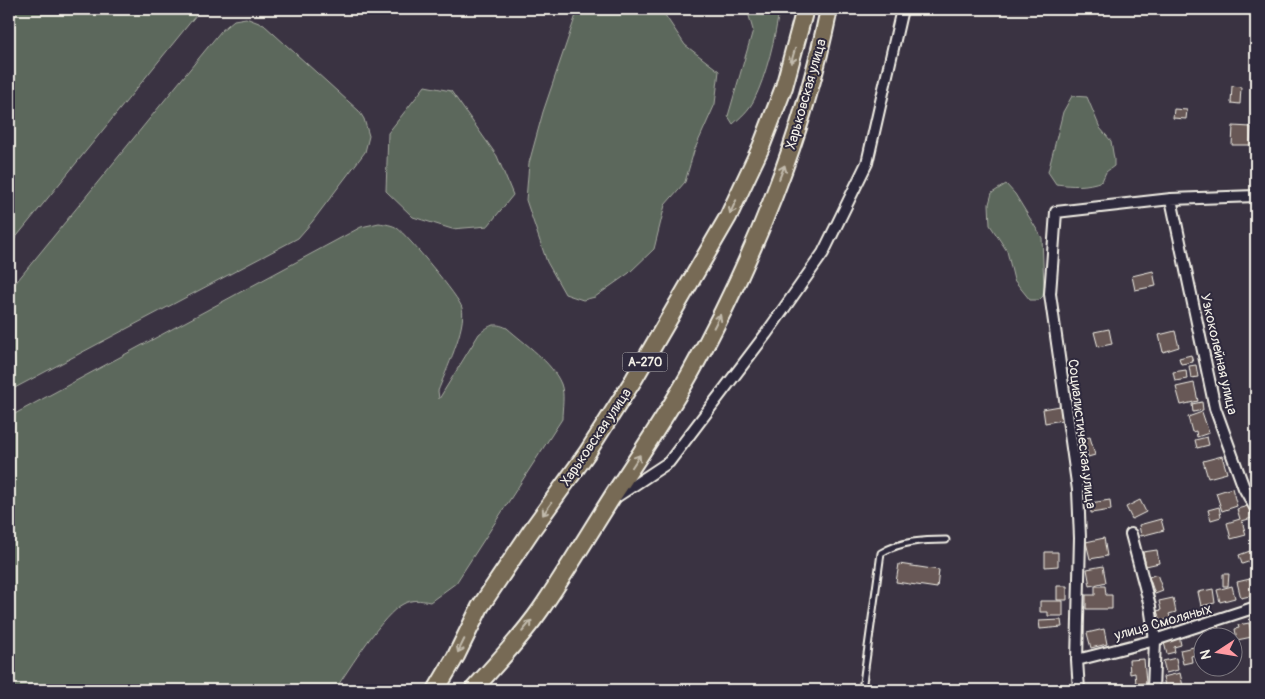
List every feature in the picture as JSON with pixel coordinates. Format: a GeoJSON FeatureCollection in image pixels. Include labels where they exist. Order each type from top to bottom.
{"type":"FeatureCollection","features":[{"type":"Feature","properties":{"kind":"highway","name":"Харьковская улица"},"geometry":{"type":"LineString","coordinates":[[436,690],[456,656],[480,607],[587,453],[634,379],[728,217],[761,147],[784,87],[805,9]]}},
{"type":"Feature","properties":{"kind":"highway","name":"Харьковская улица"},"geometry":{"type":"LineString","coordinates":[[473,690],[540,610],[690,373],[734,286],[788,157],[812,77],[829,9]]}},
{"type":"Feature","properties":{"kind":"street"},"geometry":{"type":"LineString","coordinates":[[609,502],[669,462],[766,334],[823,253],[867,163],[902,9]]}},
{"type":"Feature","properties":{"kind":"street"},"geometry":{"type":"LineString","coordinates":[[1171,199],[1256,196]]}},
{"type":"Feature","properties":{"kind":"street","name":"Социалистическая улица"},"geometry":{"type":"LineString","coordinates":[[1079,690],[1077,660],[1080,538],[1078,490],[1050,294],[1056,212],[1171,199]]}},
{"type":"Feature","properties":{"kind":"street","name":"Узкоколейная улица"},"geometry":{"type":"LineString","coordinates":[[1171,199],[1215,408],[1244,488],[1256,507]]}},
{"type":"Feature","properties":{"kind":"street"},"geometry":{"type":"LineString","coordinates":[[1131,534],[1150,606],[1155,640],[1153,690]]}},
{"type":"Feature","properties":{"kind":"street","name":"улица Смоляных"},"geometry":{"type":"LineString","coordinates":[[1077,660],[1155,640],[1256,607]]}},
{"type":"Feature","properties":{"kind":"lane"},"geometry":{"type":"LineString","coordinates":[[862,690],[881,553],[893,546],[921,540],[946,540]]}},
{"type":"Feature","properties":{"kind":"green space"},"geometry":{"type":"Polygon","coordinates":[[[9,9],[201,9],[9,246],[9,9]]]}},
{"type":"Feature","properties":{"kind":"green space"},"geometry":{"type":"Polygon","coordinates":[[[578,9],[661,9],[685,45],[719,71],[715,104],[694,151],[685,182],[665,205],[654,249],[629,273],[595,297],[583,300],[565,294],[547,262],[526,200],[529,163],[543,112],[578,9]]]}},
{"type":"Feature","properties":{"kind":"green space"},"geometry":{"type":"Polygon","coordinates":[[[747,9],[779,9],[776,31],[763,79],[750,107],[733,124],[728,116],[753,30],[747,9]]]}},
{"type":"Feature","properties":{"kind":"green space"},"geometry":{"type":"Polygon","coordinates":[[[246,18],[264,25],[359,111],[364,119],[369,136],[365,152],[298,238],[9,391],[9,291],[221,31],[234,20],[246,18]]]}},
{"type":"Feature","properties":{"kind":"green space"},"geometry":{"type":"Polygon","coordinates":[[[425,86],[451,91],[497,156],[513,195],[488,226],[452,229],[413,217],[386,191],[388,133],[425,86]]]}},
{"type":"Feature","properties":{"kind":"green space"},"geometry":{"type":"Polygon","coordinates":[[[1072,96],[1087,97],[1100,128],[1111,141],[1114,159],[1114,166],[1106,172],[1102,181],[1079,186],[1056,184],[1048,172],[1063,112],[1072,96]]]}},
{"type":"Feature","properties":{"kind":"green space"},"geometry":{"type":"Polygon","coordinates":[[[1006,184],[1015,194],[1042,238],[1044,287],[1043,296],[1039,300],[1030,300],[1014,280],[1007,251],[990,225],[989,204],[992,193],[1006,184]]]}},
{"type":"Feature","properties":{"kind":"green space"},"geometry":{"type":"Polygon","coordinates":[[[379,223],[393,226],[403,233],[443,280],[462,308],[461,326],[438,391],[439,399],[479,334],[495,325],[507,328],[537,354],[557,376],[562,388],[562,419],[456,583],[430,602],[410,601],[395,610],[376,630],[335,690],[9,690],[9,417],[361,227],[379,223]]]}},
{"type":"Feature","properties":{"kind":"building"},"geometry":{"type":"Polygon","coordinates":[[[1232,86],[1241,87],[1240,104],[1231,103],[1232,86]]]}},
{"type":"Feature","properties":{"kind":"building"},"geometry":{"type":"Polygon","coordinates":[[[1174,109],[1187,110],[1186,119],[1173,118],[1174,109]]]}},
{"type":"Feature","properties":{"kind":"building"},"geometry":{"type":"Polygon","coordinates":[[[1233,126],[1251,127],[1250,145],[1232,145],[1233,126]]]}},
{"type":"Feature","properties":{"kind":"building"},"geometry":{"type":"Polygon","coordinates":[[[1153,271],[1156,286],[1135,290],[1132,276],[1153,271]]]}},
{"type":"Feature","properties":{"kind":"building"},"geometry":{"type":"Polygon","coordinates":[[[1109,329],[1112,344],[1098,347],[1094,332],[1109,329]]]}},
{"type":"Feature","properties":{"kind":"building"},"geometry":{"type":"Polygon","coordinates":[[[1175,331],[1179,347],[1163,352],[1159,335],[1175,331]]]}},
{"type":"Feature","properties":{"kind":"building"},"geometry":{"type":"Polygon","coordinates":[[[1191,355],[1193,362],[1181,364],[1179,358],[1191,355]]]}},
{"type":"Feature","properties":{"kind":"building"},"geometry":{"type":"Polygon","coordinates":[[[1196,365],[1198,377],[1191,378],[1189,366],[1196,365]]]}},
{"type":"Feature","properties":{"kind":"building"},"geometry":{"type":"Polygon","coordinates":[[[1186,370],[1187,379],[1175,381],[1173,372],[1186,370]]]}},
{"type":"Feature","properties":{"kind":"building"},"geometry":{"type":"Polygon","coordinates":[[[1194,383],[1198,401],[1181,405],[1176,387],[1194,383]]]}},
{"type":"Feature","properties":{"kind":"building"},"geometry":{"type":"Polygon","coordinates":[[[1202,402],[1203,410],[1193,412],[1192,404],[1202,402]]]}},
{"type":"Feature","properties":{"kind":"building"},"geometry":{"type":"Polygon","coordinates":[[[1060,406],[1062,420],[1045,423],[1043,409],[1060,406]]]}},
{"type":"Feature","properties":{"kind":"building"},"geometry":{"type":"Polygon","coordinates":[[[1202,412],[1209,433],[1197,437],[1196,431],[1192,432],[1188,417],[1202,412]]]}},
{"type":"Feature","properties":{"kind":"building"},"geometry":{"type":"Polygon","coordinates":[[[1090,437],[1095,455],[1088,457],[1087,451],[1081,453],[1078,440],[1090,437]]]}},
{"type":"Feature","properties":{"kind":"building"},"geometry":{"type":"Polygon","coordinates":[[[1207,437],[1209,445],[1197,448],[1195,440],[1207,437]]]}},
{"type":"Feature","properties":{"kind":"building"},"geometry":{"type":"Polygon","coordinates":[[[1222,456],[1227,473],[1208,478],[1203,461],[1222,456]]]}},
{"type":"Feature","properties":{"kind":"building"},"geometry":{"type":"Polygon","coordinates":[[[1232,488],[1237,506],[1222,511],[1216,493],[1232,488]]]}},
{"type":"Feature","properties":{"kind":"building"},"geometry":{"type":"Polygon","coordinates":[[[1110,500],[1111,510],[1091,513],[1090,503],[1110,500]]]}},
{"type":"Feature","properties":{"kind":"building"},"geometry":{"type":"Polygon","coordinates":[[[1140,500],[1146,512],[1132,519],[1126,507],[1140,500]]]}},
{"type":"Feature","properties":{"kind":"building"},"geometry":{"type":"Polygon","coordinates":[[[1248,506],[1252,518],[1242,521],[1246,535],[1231,539],[1227,523],[1240,519],[1237,509],[1248,506]]]}},
{"type":"Feature","properties":{"kind":"building"},"geometry":{"type":"Polygon","coordinates":[[[1219,507],[1221,517],[1211,520],[1208,510],[1219,507]]]}},
{"type":"Feature","properties":{"kind":"building"},"geometry":{"type":"Polygon","coordinates":[[[1161,519],[1164,530],[1141,536],[1139,525],[1161,519]]]}},
{"type":"Feature","properties":{"kind":"building"},"geometry":{"type":"Polygon","coordinates":[[[1104,538],[1107,556],[1090,559],[1086,542],[1104,538]]]}},
{"type":"Feature","properties":{"kind":"building"},"geometry":{"type":"Polygon","coordinates":[[[1157,550],[1159,563],[1146,566],[1143,552],[1157,550]]]}},
{"type":"Feature","properties":{"kind":"building"},"geometry":{"type":"Polygon","coordinates":[[[1250,551],[1254,560],[1242,564],[1239,555],[1250,551]]]}},
{"type":"Feature","properties":{"kind":"building"},"geometry":{"type":"Polygon","coordinates":[[[1045,552],[1058,552],[1058,566],[1045,567],[1045,552]]]}},
{"type":"Feature","properties":{"kind":"building"},"geometry":{"type":"Polygon","coordinates":[[[899,564],[939,570],[937,588],[896,582],[899,564]]]}},
{"type":"Feature","properties":{"kind":"building"},"geometry":{"type":"Polygon","coordinates":[[[1103,566],[1106,582],[1090,586],[1087,569],[1103,566]]]}},
{"type":"Feature","properties":{"kind":"building"},"geometry":{"type":"Polygon","coordinates":[[[1157,574],[1163,591],[1155,594],[1149,577],[1157,574]]]}},
{"type":"Feature","properties":{"kind":"building"},"geometry":{"type":"Polygon","coordinates":[[[1223,574],[1229,574],[1228,586],[1223,586],[1223,574]]]}},
{"type":"Feature","properties":{"kind":"building"},"geometry":{"type":"Polygon","coordinates":[[[1250,579],[1254,595],[1241,598],[1237,582],[1250,579]]]}},
{"type":"Feature","properties":{"kind":"building"},"geometry":{"type":"Polygon","coordinates":[[[1057,586],[1067,586],[1067,600],[1057,600],[1057,586]]]}},
{"type":"Feature","properties":{"kind":"building"},"geometry":{"type":"Polygon","coordinates":[[[1095,586],[1105,586],[1106,595],[1112,595],[1112,609],[1086,609],[1086,595],[1095,595],[1095,586]]]}},
{"type":"Feature","properties":{"kind":"building"},"geometry":{"type":"Polygon","coordinates":[[[1232,586],[1235,598],[1220,602],[1217,590],[1232,586]]]}},
{"type":"Feature","properties":{"kind":"building"},"geometry":{"type":"Polygon","coordinates":[[[1213,589],[1215,603],[1201,606],[1198,592],[1213,589]]]}},
{"type":"Feature","properties":{"kind":"building"},"geometry":{"type":"Polygon","coordinates":[[[1173,598],[1176,612],[1169,614],[1171,619],[1160,621],[1157,611],[1161,610],[1159,601],[1173,598]]]}},
{"type":"Feature","properties":{"kind":"building"},"geometry":{"type":"Polygon","coordinates":[[[1040,601],[1063,601],[1063,616],[1048,616],[1048,612],[1040,612],[1040,601]]]}},
{"type":"Feature","properties":{"kind":"building"},"geometry":{"type":"Polygon","coordinates":[[[1061,620],[1062,627],[1040,629],[1039,621],[1061,620]]]}},
{"type":"Feature","properties":{"kind":"building"},"geometry":{"type":"Polygon","coordinates":[[[1249,623],[1252,637],[1242,639],[1242,626],[1238,625],[1249,623]]]}},
{"type":"Feature","properties":{"kind":"building"},"geometry":{"type":"Polygon","coordinates":[[[1104,629],[1107,644],[1091,648],[1087,633],[1104,629]]]}},
{"type":"Feature","properties":{"kind":"building"},"geometry":{"type":"Polygon","coordinates":[[[1179,635],[1181,645],[1174,647],[1175,652],[1167,654],[1163,639],[1179,635]]]}},
{"type":"Feature","properties":{"kind":"building"},"geometry":{"type":"Polygon","coordinates":[[[1192,647],[1192,662],[1183,664],[1180,650],[1192,647]]]}},
{"type":"Feature","properties":{"kind":"building"},"geometry":{"type":"Polygon","coordinates":[[[1176,658],[1178,670],[1166,673],[1163,661],[1176,658]]]}},
{"type":"Feature","properties":{"kind":"building"},"geometry":{"type":"Polygon","coordinates":[[[1144,659],[1146,683],[1136,684],[1135,673],[1130,674],[1129,660],[1144,659]]]}},
{"type":"Feature","properties":{"kind":"building"},"geometry":{"type":"Polygon","coordinates":[[[1180,673],[1183,686],[1166,690],[1163,677],[1180,673]]]}}]}
